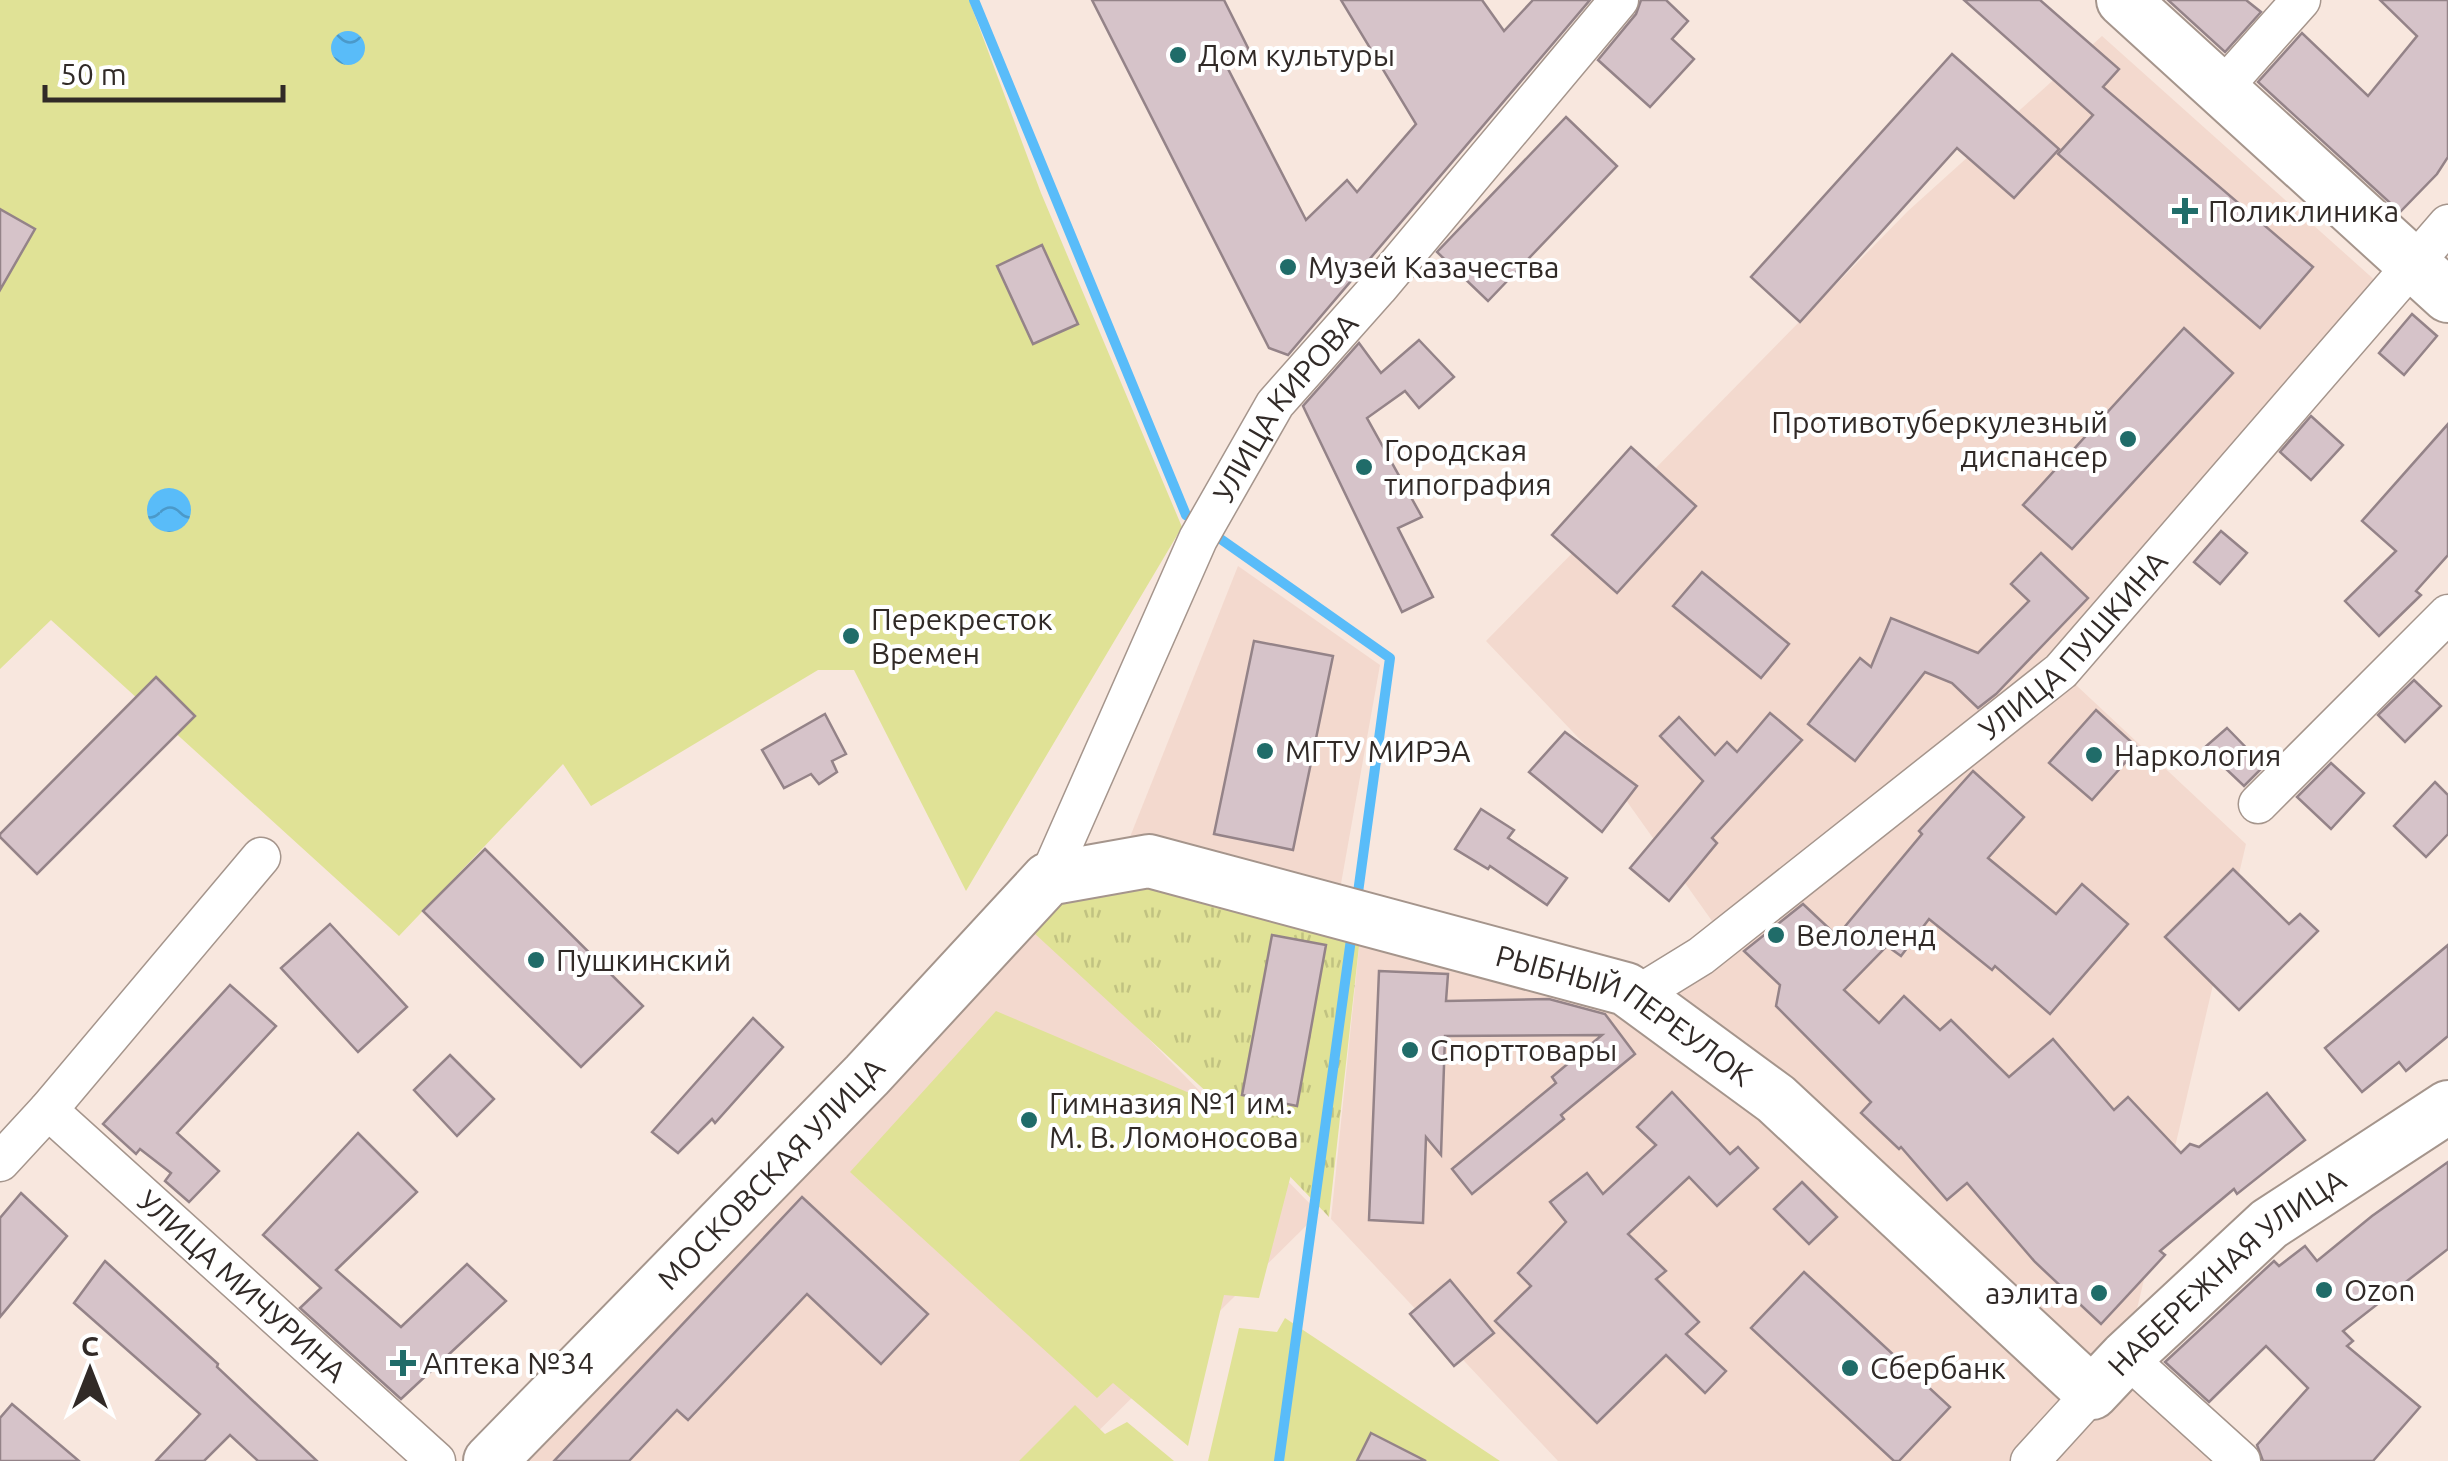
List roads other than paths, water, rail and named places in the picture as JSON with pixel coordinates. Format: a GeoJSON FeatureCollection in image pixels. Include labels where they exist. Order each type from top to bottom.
{"type":"FeatureCollection","features":[{"type":"Feature","properties":{"kind":"street","name":"УЛИЦА КИРОВА"},"geometry":{"type":"LineString","coordinates":[[1048,879],[1198,539],[1276,404],[1620,0]]}},
{"type":"Feature","properties":{"kind":"street"},"geometry":{"type":"LineString","coordinates":[[2123,0],[2430,280]]}},
{"type":"Feature","properties":{"kind":"street"},"geometry":{"type":"LineString","coordinates":[[2220,92],[2301,0]]}},
{"type":"Feature","properties":{"kind":"street","name":"УЛИЦА ПУШКИНА"},"geometry":{"type":"LineString","coordinates":[[1636,996],[1701,956],[2061,671],[2430,280],[2448,224]]}},
{"type":"Feature","properties":{"kind":"street"},"geometry":{"type":"LineString","coordinates":[[2258,804],[2448,614]]}},
{"type":"Feature","properties":{"kind":"street"},"geometry":{"type":"LineString","coordinates":[[0,1162],[261,856]]}},
{"type":"Feature","properties":{"kind":"street","name":"РЫБНЫЙ ПЕРЕУЛОК"},"geometry":{"type":"LineString","coordinates":[[1048,879],[1148,862],[1626,989],[1776,1099],[2109,1375],[2241,1461]]}},
{"type":"Feature","properties":{"kind":"street","name":"МОСКОВСКАЯ УЛИЦА"},"geometry":{"type":"LineString","coordinates":[[490,1461],[867,1075],[1048,879]]}},
{"type":"Feature","properties":{"kind":"street","name":"НАБЕРЕЖНАЯ УЛИЦА"},"geometry":{"type":"LineString","coordinates":[[2030,1461],[2109,1375],[2269,1224],[2448,1107]]}},
{"type":"Feature","properties":{"kind":"street","name":"УЛИЦА МИЧУРИНА"},"geometry":{"type":"LineString","coordinates":[[48,1110],[436,1461]]}},
{"type":"Feature","properties":{"kind":"water"},"geometry":{"type":"Polygon","coordinates":[[[348,31],[360,36],[365,48],[360,60],[348,65],[336,60],[331,48],[336,36],[348,31]]]}},
{"type":"Feature","properties":{"kind":"water"},"geometry":{"type":"Polygon","coordinates":[[[169,488],[184,495],[191,510],[184,525],[169,532],[154,525],[147,510],[154,495],[169,488]]]}},
{"type":"Feature","properties":{"kind":"waterway"},"geometry":{"type":"LineString","coordinates":[[974,0],[1186,515],[1198,523]]}},
{"type":"Feature","properties":{"kind":"waterway"},"geometry":{"type":"LineString","coordinates":[[1212,533],[1390,658],[1357,900]]}},
{"type":"Feature","properties":{"kind":"waterway"},"geometry":{"type":"LineString","coordinates":[[1279,1461],[1352,932]]}},
{"type":"Feature","properties":{"kind":"place","name":"Дом культуры"},"geometry":{"type":"Point","coordinates":[1178,55]}},
{"type":"Feature","properties":{"kind":"place","name":"Поликлиника"},"geometry":{"type":"Point","coordinates":[2185,211]}},
{"type":"Feature","properties":{"kind":"place","name":"Музей Казачества"},"geometry":{"type":"Point","coordinates":[1288,267]}},
{"type":"Feature","properties":{"kind":"place","name":"Противотуберкулезный диспансер"},"geometry":{"type":"Point","coordinates":[2128,439]}},
{"type":"Feature","properties":{"kind":"place","name":"Городская типография"},"geometry":{"type":"Point","coordinates":[1364,467]}},
{"type":"Feature","properties":{"kind":"place","name":"Перекресток Времен"},"geometry":{"type":"Point","coordinates":[851,636]}},
{"type":"Feature","properties":{"kind":"place","name":"МГТУ МИРЭА"},"geometry":{"type":"Point","coordinates":[1265,751]}},
{"type":"Feature","properties":{"kind":"place","name":"Наркология"},"geometry":{"type":"Point","coordinates":[2094,755]}},
{"type":"Feature","properties":{"kind":"place","name":"Велоленд"},"geometry":{"type":"Point","coordinates":[1776,935]}},
{"type":"Feature","properties":{"kind":"place","name":"Пушкинский"},"geometry":{"type":"Point","coordinates":[536,960]}},
{"type":"Feature","properties":{"kind":"place","name":"Спорттовары"},"geometry":{"type":"Point","coordinates":[1410,1050]}},
{"type":"Feature","properties":{"kind":"place","name":"Гимназия №1 им. М. В. Ломоносова"},"geometry":{"type":"Point","coordinates":[1029,1120]}},
{"type":"Feature","properties":{"kind":"place","name":"Ozon"},"geometry":{"type":"Point","coordinates":[2324,1290]}},
{"type":"Feature","properties":{"kind":"place","name":"аэлита"},"geometry":{"type":"Point","coordinates":[2099,1293]}},
{"type":"Feature","properties":{"kind":"place","name":"Аптека №34"},"geometry":{"type":"Point","coordinates":[403,1363]}},
{"type":"Feature","properties":{"kind":"place","name":"Сбербанк"},"geometry":{"type":"Point","coordinates":[1850,1368]}}]}
